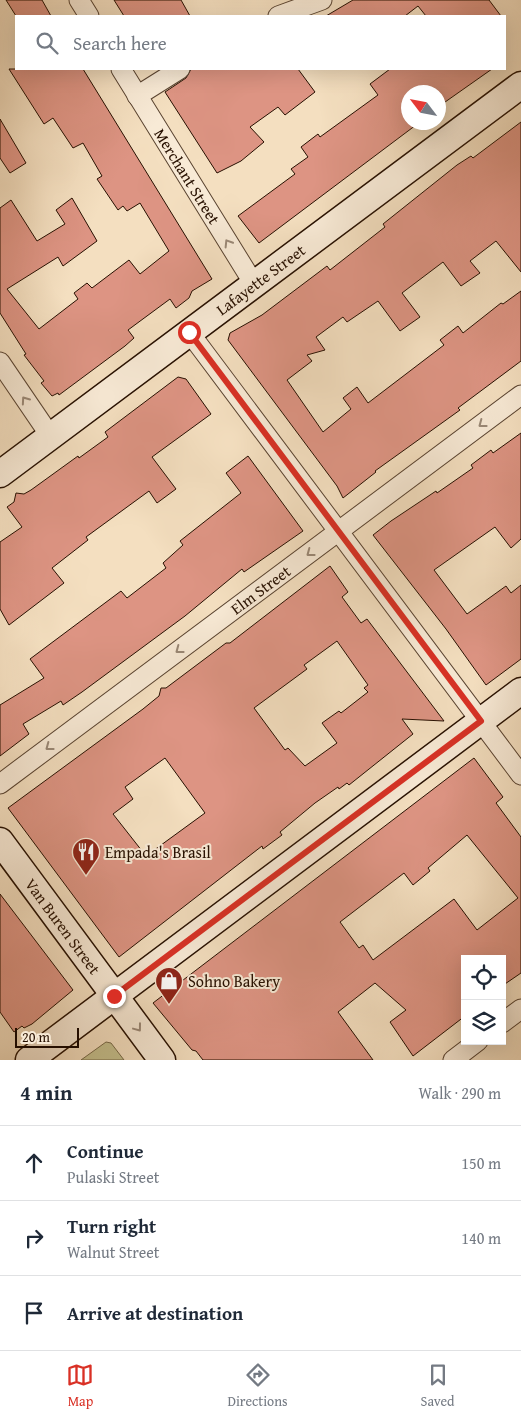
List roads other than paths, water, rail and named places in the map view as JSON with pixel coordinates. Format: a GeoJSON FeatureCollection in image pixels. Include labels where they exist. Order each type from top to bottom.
{"type":"FeatureCollection","features":[{"type":"Feature","properties":{"kind":"street"},"geometry":{"type":"LineString","coordinates":[[79,0],[88,15]]}},
{"type":"Feature","properties":{"kind":"street"},"geometry":{"type":"LineString","coordinates":[[281,15],[322,0]]}},
{"type":"Feature","properties":{"kind":"street","name":"Merchant Street"},"geometry":{"type":"LineString","coordinates":[[122,70],[254,284]]}},
{"type":"Feature","properties":{"kind":"street"},"geometry":{"type":"LineString","coordinates":[[137,96],[178,70]]}},
{"type":"Feature","properties":{"kind":"street","name":"Lafayette Street"},"geometry":{"type":"LineString","coordinates":[[0,474],[521,85]]}},
{"type":"Feature","properties":{"kind":"street"},"geometry":{"type":"LineString","coordinates":[[189,332],[521,774]]}},
{"type":"Feature","properties":{"kind":"street"},"geometry":{"type":"LineString","coordinates":[[0,362],[51,437]]}},
{"type":"Feature","properties":{"kind":"street","name":"Elm Street"},"geometry":{"type":"LineString","coordinates":[[0,784],[521,395]]}},
{"type":"Feature","properties":{"kind":"street"},"geometry":{"type":"LineString","coordinates":[[29,1060],[521,691]]}},
{"type":"Feature","properties":{"kind":"street","name":"Van Buren Street"},"geometry":{"type":"LineString","coordinates":[[0,842],[162,1060]]}},
{"type":"Feature","properties":{"kind":"street"},"geometry":{"type":"LineString","coordinates":[[506,1020],[521,1009]]}},
{"type":"Feature","properties":{"kind":"street"},"geometry":{"type":"LineString","coordinates":[[453,1060],[473,1045]]}},
{"type":"Feature","properties":{"kind":"place","name":"Empada's Brasil"},"geometry":{"type":"Point","coordinates":[86,876]}},
{"type":"Feature","properties":{"kind":"place","name":"Sohno Bakery"},"geometry":{"type":"Point","coordinates":[169,1005]}}]}
